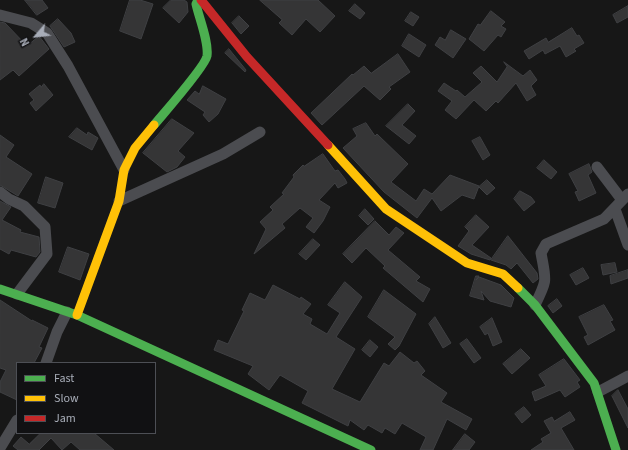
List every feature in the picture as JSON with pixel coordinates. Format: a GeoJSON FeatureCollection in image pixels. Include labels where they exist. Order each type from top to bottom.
{"type":"FeatureCollection","features":[{"type":"Feature","properties":{"kind":"street"},"geometry":{"type":"LineString","coordinates":[[46,362],[57,332],[72,313],[119,201],[124,170],[135,148],[190,82],[207,57],[206,44],[196,4],[199,0],[247,57],[386,209],[467,263],[503,274],[535,305],[589,376],[598,392],[616,450]]}},
{"type":"Feature","properties":{"kind":"street"},"geometry":{"type":"LineString","coordinates":[[0,15],[31,23],[47,33],[68,66],[124,170]]}},
{"type":"Feature","properties":{"kind":"street"},"geometry":{"type":"LineString","coordinates":[[119,201],[223,154],[260,132]]}},
{"type":"Feature","properties":{"kind":"street"},"geometry":{"type":"LineString","coordinates":[[597,167],[622,201],[628,245]]}},
{"type":"Feature","properties":{"kind":"street"},"geometry":{"type":"LineString","coordinates":[[0,192],[9,199],[24,206],[45,227],[47,254],[17,294]]}},
{"type":"Feature","properties":{"kind":"street"},"geometry":{"type":"LineString","coordinates":[[535,305],[545,285],[546,279],[541,253],[546,244],[604,219],[622,201]]}},
{"type":"Feature","properties":{"kind":"street"},"geometry":{"type":"LineString","coordinates":[[0,289],[72,313],[371,450]]}},
{"type":"Feature","properties":{"kind":"street"},"geometry":{"type":"LineString","coordinates":[[598,392],[628,376]]}},
{"type":"Feature","properties":{"kind":"street"},"geometry":{"type":"LineString","coordinates":[[0,448],[16,422]]}},
{"type":"Feature","properties":{"kind":"building"},"geometry":{"type":"Polygon","coordinates":[[[25,0],[42,0],[48,8],[37,15],[25,0]]]}},
{"type":"Feature","properties":{"kind":"building"},"geometry":{"type":"Polygon","coordinates":[[[130,0],[140,0],[153,4],[141,39],[120,31],[130,0]]]}},
{"type":"Feature","properties":{"kind":"building"},"geometry":{"type":"Polygon","coordinates":[[[171,0],[184,0],[187,2],[188,12],[179,23],[163,8],[171,0]]]}},
{"type":"Feature","properties":{"kind":"building"},"geometry":{"type":"Polygon","coordinates":[[[260,0],[318,0],[335,16],[320,32],[306,19],[292,35],[279,23],[282,20],[260,0]]]}},
{"type":"Feature","properties":{"kind":"building"},"geometry":{"type":"Polygon","coordinates":[[[355,4],[365,13],[360,19],[349,11],[355,4]]]}},
{"type":"Feature","properties":{"kind":"building"},"geometry":{"type":"Polygon","coordinates":[[[628,6],[628,17],[617,23],[613,15],[628,6]]]}},
{"type":"Feature","properties":{"kind":"building"},"geometry":{"type":"Polygon","coordinates":[[[491,11],[505,22],[501,26],[506,29],[501,37],[498,35],[484,51],[469,39],[478,24],[480,25],[491,11]]]}},
{"type":"Feature","properties":{"kind":"building"},"geometry":{"type":"Polygon","coordinates":[[[411,12],[419,17],[413,26],[405,21],[411,12]]]}},
{"type":"Feature","properties":{"kind":"building"},"geometry":{"type":"Polygon","coordinates":[[[239,16],[249,26],[241,34],[232,23],[239,16]]]}},
{"type":"Feature","properties":{"kind":"building"},"geometry":{"type":"Polygon","coordinates":[[[58,19],[71,33],[75,42],[64,47],[50,26],[58,19]]]}},
{"type":"Feature","properties":{"kind":"building"},"geometry":{"type":"Polygon","coordinates":[[[0,22],[5,23],[27,46],[39,36],[49,49],[19,76],[13,70],[0,80],[0,22]]]}},
{"type":"Feature","properties":{"kind":"building"},"geometry":{"type":"Polygon","coordinates":[[[572,28],[584,43],[574,49],[576,51],[566,57],[560,46],[545,54],[543,50],[529,59],[524,51],[546,38],[548,42],[572,28]]]}},
{"type":"Feature","properties":{"kind":"building"},"geometry":{"type":"Polygon","coordinates":[[[451,30],[466,39],[453,58],[435,45],[440,37],[445,40],[451,30]]]}},
{"type":"Feature","properties":{"kind":"building"},"geometry":{"type":"Polygon","coordinates":[[[409,34],[426,45],[419,57],[402,46],[409,34]]]}},
{"type":"Feature","properties":{"kind":"building"},"geometry":{"type":"Polygon","coordinates":[[[229,49],[246,70],[245,72],[225,53],[229,49]]]}},
{"type":"Feature","properties":{"kind":"building"},"geometry":{"type":"Polygon","coordinates":[[[398,54],[410,72],[389,87],[391,89],[380,100],[364,86],[322,125],[311,113],[352,74],[353,75],[364,66],[371,73],[398,54]]]}},
{"type":"Feature","properties":{"kind":"building"},"geometry":{"type":"Polygon","coordinates":[[[504,62],[523,76],[530,70],[537,80],[531,86],[536,95],[527,101],[516,83],[498,103],[496,101],[486,111],[474,100],[456,119],[445,110],[452,101],[438,91],[444,83],[456,91],[457,90],[465,97],[482,82],[473,73],[481,66],[497,82],[507,67],[504,62]]]}},
{"type":"Feature","properties":{"kind":"building"},"geometry":{"type":"Polygon","coordinates":[[[44,84],[53,95],[36,111],[30,103],[34,100],[29,94],[40,85],[41,87],[44,84]]]}},
{"type":"Feature","properties":{"kind":"building"},"geometry":{"type":"Polygon","coordinates":[[[203,86],[226,99],[218,114],[209,122],[203,115],[205,112],[187,100],[195,91],[199,94],[203,86]]]}},
{"type":"Feature","properties":{"kind":"building"},"geometry":{"type":"Polygon","coordinates":[[[408,104],[415,111],[402,125],[416,136],[409,144],[386,126],[408,104]]]}},
{"type":"Feature","properties":{"kind":"building"},"geometry":{"type":"Polygon","coordinates":[[[172,119],[194,133],[178,151],[185,157],[177,167],[167,172],[143,153],[172,119]]]}},
{"type":"Feature","properties":{"kind":"building"},"geometry":{"type":"Polygon","coordinates":[[[366,123],[375,136],[377,134],[408,164],[391,182],[416,201],[424,189],[432,194],[450,175],[479,186],[474,199],[462,195],[441,211],[432,198],[417,218],[384,192],[343,148],[357,136],[353,129],[366,123]]]}},
{"type":"Feature","properties":{"kind":"building"},"geometry":{"type":"Polygon","coordinates":[[[77,128],[87,135],[88,132],[98,138],[92,150],[69,137],[77,128]]]}},
{"type":"Feature","properties":{"kind":"building"},"geometry":{"type":"Polygon","coordinates":[[[0,135],[14,145],[6,157],[32,174],[18,196],[0,185],[0,135]]]}},
{"type":"Feature","properties":{"kind":"building"},"geometry":{"type":"Polygon","coordinates":[[[480,137],[490,155],[483,160],[472,141],[480,137]]]}},
{"type":"Feature","properties":{"kind":"building"},"geometry":{"type":"Polygon","coordinates":[[[323,154],[335,171],[338,170],[347,183],[338,188],[335,183],[319,200],[330,207],[323,221],[314,233],[306,227],[313,218],[300,208],[282,224],[285,228],[254,254],[266,229],[260,222],[273,210],[270,207],[284,194],[282,193],[294,177],[293,175],[303,165],[304,166],[323,154]]]}},
{"type":"Feature","properties":{"kind":"building"},"geometry":{"type":"Polygon","coordinates":[[[544,160],[557,172],[551,179],[537,168],[544,160]]]}},
{"type":"Feature","properties":{"kind":"building"},"geometry":{"type":"Polygon","coordinates":[[[589,164],[592,172],[588,175],[596,193],[579,201],[575,192],[578,191],[569,174],[589,164]]]}},
{"type":"Feature","properties":{"kind":"building"},"geometry":{"type":"Polygon","coordinates":[[[46,177],[63,183],[55,208],[38,203],[46,177]]]}},
{"type":"Feature","properties":{"kind":"building"},"geometry":{"type":"Polygon","coordinates":[[[487,180],[495,188],[487,195],[479,187],[487,180]]]}},
{"type":"Feature","properties":{"kind":"building"},"geometry":{"type":"Polygon","coordinates":[[[520,191],[531,197],[535,202],[524,211],[514,199],[520,191]]]}},
{"type":"Feature","properties":{"kind":"building"},"geometry":{"type":"Polygon","coordinates":[[[0,201],[11,207],[2,220],[21,230],[20,232],[39,237],[40,252],[36,257],[11,250],[9,254],[0,249],[0,201]]]}},
{"type":"Feature","properties":{"kind":"building"},"geometry":{"type":"Polygon","coordinates":[[[365,209],[374,219],[368,225],[359,216],[365,209]]]}},
{"type":"Feature","properties":{"kind":"building"},"geometry":{"type":"Polygon","coordinates":[[[476,215],[489,227],[472,245],[491,258],[490,260],[471,254],[458,246],[469,231],[465,227],[476,215]]]}},
{"type":"Feature","properties":{"kind":"building"},"geometry":{"type":"Polygon","coordinates":[[[375,221],[389,235],[396,227],[404,233],[388,250],[420,277],[416,281],[430,289],[423,302],[383,268],[385,266],[366,248],[352,263],[343,254],[375,221]]]}},
{"type":"Feature","properties":{"kind":"building"},"geometry":{"type":"Polygon","coordinates":[[[508,236],[537,273],[538,279],[533,283],[517,263],[511,269],[506,265],[491,260],[508,236]]]}},
{"type":"Feature","properties":{"kind":"building"},"geometry":{"type":"Polygon","coordinates":[[[313,239],[320,245],[306,260],[299,254],[313,239]]]}},
{"type":"Feature","properties":{"kind":"building"},"geometry":{"type":"Polygon","coordinates":[[[68,247],[89,254],[80,280],[59,272],[68,247]]]}},
{"type":"Feature","properties":{"kind":"building"},"geometry":{"type":"Polygon","coordinates":[[[615,263],[617,272],[603,275],[601,265],[615,263]]]}},
{"type":"Feature","properties":{"kind":"building"},"geometry":{"type":"Polygon","coordinates":[[[583,268],[589,278],[576,285],[570,275],[583,268]]]}},
{"type":"Feature","properties":{"kind":"building"},"geometry":{"type":"Polygon","coordinates":[[[628,270],[628,278],[611,284],[610,276],[628,270]]]}},
{"type":"Feature","properties":{"kind":"building"},"geometry":{"type":"Polygon","coordinates":[[[476,276],[479,276],[476,280],[479,277],[501,285],[514,298],[511,307],[490,301],[481,291],[484,300],[470,296],[476,276]]]}},
{"type":"Feature","properties":{"kind":"building"},"geometry":{"type":"Polygon","coordinates":[[[345,282],[362,297],[336,337],[355,349],[332,389],[360,402],[384,363],[389,366],[400,352],[414,363],[417,361],[425,371],[421,375],[447,393],[441,402],[472,419],[466,430],[447,419],[433,450],[420,450],[426,437],[402,423],[395,434],[385,428],[382,433],[368,425],[364,430],[350,420],[348,426],[302,403],[308,391],[280,375],[269,390],[248,374],[253,366],[214,350],[218,340],[228,344],[244,311],[242,310],[250,293],[265,300],[273,285],[300,299],[301,297],[311,304],[303,314],[312,319],[310,324],[327,334],[340,313],[328,305],[345,282]]]}},
{"type":"Feature","properties":{"kind":"building"},"geometry":{"type":"Polygon","coordinates":[[[384,290],[416,314],[399,346],[395,350],[388,344],[395,337],[368,317],[384,290]]]}},
{"type":"Feature","properties":{"kind":"building"},"geometry":{"type":"Polygon","coordinates":[[[557,299],[562,306],[553,313],[548,306],[557,299]]]}},
{"type":"Feature","properties":{"kind":"building"},"geometry":{"type":"Polygon","coordinates":[[[0,300],[32,321],[48,328],[39,347],[42,348],[35,362],[16,362],[16,400],[0,392],[0,382],[6,370],[0,368],[0,300]]]}},
{"type":"Feature","properties":{"kind":"building"},"geometry":{"type":"Polygon","coordinates":[[[604,305],[613,320],[610,321],[615,330],[588,345],[584,337],[588,335],[579,317],[604,305]]]}},
{"type":"Feature","properties":{"kind":"building"},"geometry":{"type":"Polygon","coordinates":[[[435,317],[451,343],[443,348],[429,324],[435,317]]]}},
{"type":"Feature","properties":{"kind":"building"},"geometry":{"type":"Polygon","coordinates":[[[492,318],[502,342],[493,346],[488,333],[485,335],[480,327],[492,318]]]}},
{"type":"Feature","properties":{"kind":"building"},"geometry":{"type":"Polygon","coordinates":[[[467,339],[481,358],[474,363],[460,344],[467,339]]]}},
{"type":"Feature","properties":{"kind":"building"},"geometry":{"type":"Polygon","coordinates":[[[370,340],[378,347],[370,357],[362,350],[370,340]]]}},
{"type":"Feature","properties":{"kind":"building"},"geometry":{"type":"Polygon","coordinates":[[[521,349],[530,358],[512,374],[503,364],[521,349]]]}},
{"type":"Feature","properties":{"kind":"building"},"geometry":{"type":"Polygon","coordinates":[[[564,359],[580,380],[577,382],[580,387],[565,397],[560,390],[535,401],[532,392],[546,386],[539,375],[564,359]]]}},
{"type":"Feature","properties":{"kind":"building"},"geometry":{"type":"Polygon","coordinates":[[[618,390],[628,409],[628,428],[612,396],[618,390]]]}},
{"type":"Feature","properties":{"kind":"building"},"geometry":{"type":"Polygon","coordinates":[[[524,407],[531,415],[522,423],[515,414],[524,407]]]}},
{"type":"Feature","properties":{"kind":"building"},"geometry":{"type":"Polygon","coordinates":[[[570,412],[575,420],[561,428],[574,450],[531,450],[543,442],[541,439],[551,433],[544,421],[552,417],[554,421],[570,412]]]}},
{"type":"Feature","properties":{"kind":"building"},"geometry":{"type":"Polygon","coordinates":[[[40,434],[95,434],[114,450],[80,450],[71,442],[62,450],[51,438],[39,450],[18,450],[13,446],[21,437],[29,444],[40,434]]]}},
{"type":"Feature","properties":{"kind":"building"},"geometry":{"type":"Polygon","coordinates":[[[465,434],[475,442],[469,450],[453,450],[465,434]]]}},
{"type":"Feature","properties":{"kind":"traffic: fast"},"geometry":{"type":"LineString","coordinates":[[154,125],[192,80],[205,62],[207,56],[207,44],[196,4],[198,0]]}},
{"type":"Feature","properties":{"kind":"traffic: fast"},"geometry":{"type":"LineString","coordinates":[[518,288],[535,305],[594,383],[616,450]]}},
{"type":"Feature","properties":{"kind":"traffic: fast"},"geometry":{"type":"LineString","coordinates":[[0,289],[77,315],[371,450]]}},
{"type":"Feature","properties":{"kind":"traffic: slow"},"geometry":{"type":"LineString","coordinates":[[77,315],[119,201],[124,170],[135,148],[154,125]]}},
{"type":"Feature","properties":{"kind":"traffic: slow"},"geometry":{"type":"LineString","coordinates":[[328,145],[386,209],[467,263],[503,274],[518,288]]}},
{"type":"Feature","properties":{"kind":"traffic: jam"},"geometry":{"type":"LineString","coordinates":[[201,0],[247,57],[328,145]]}}]}
